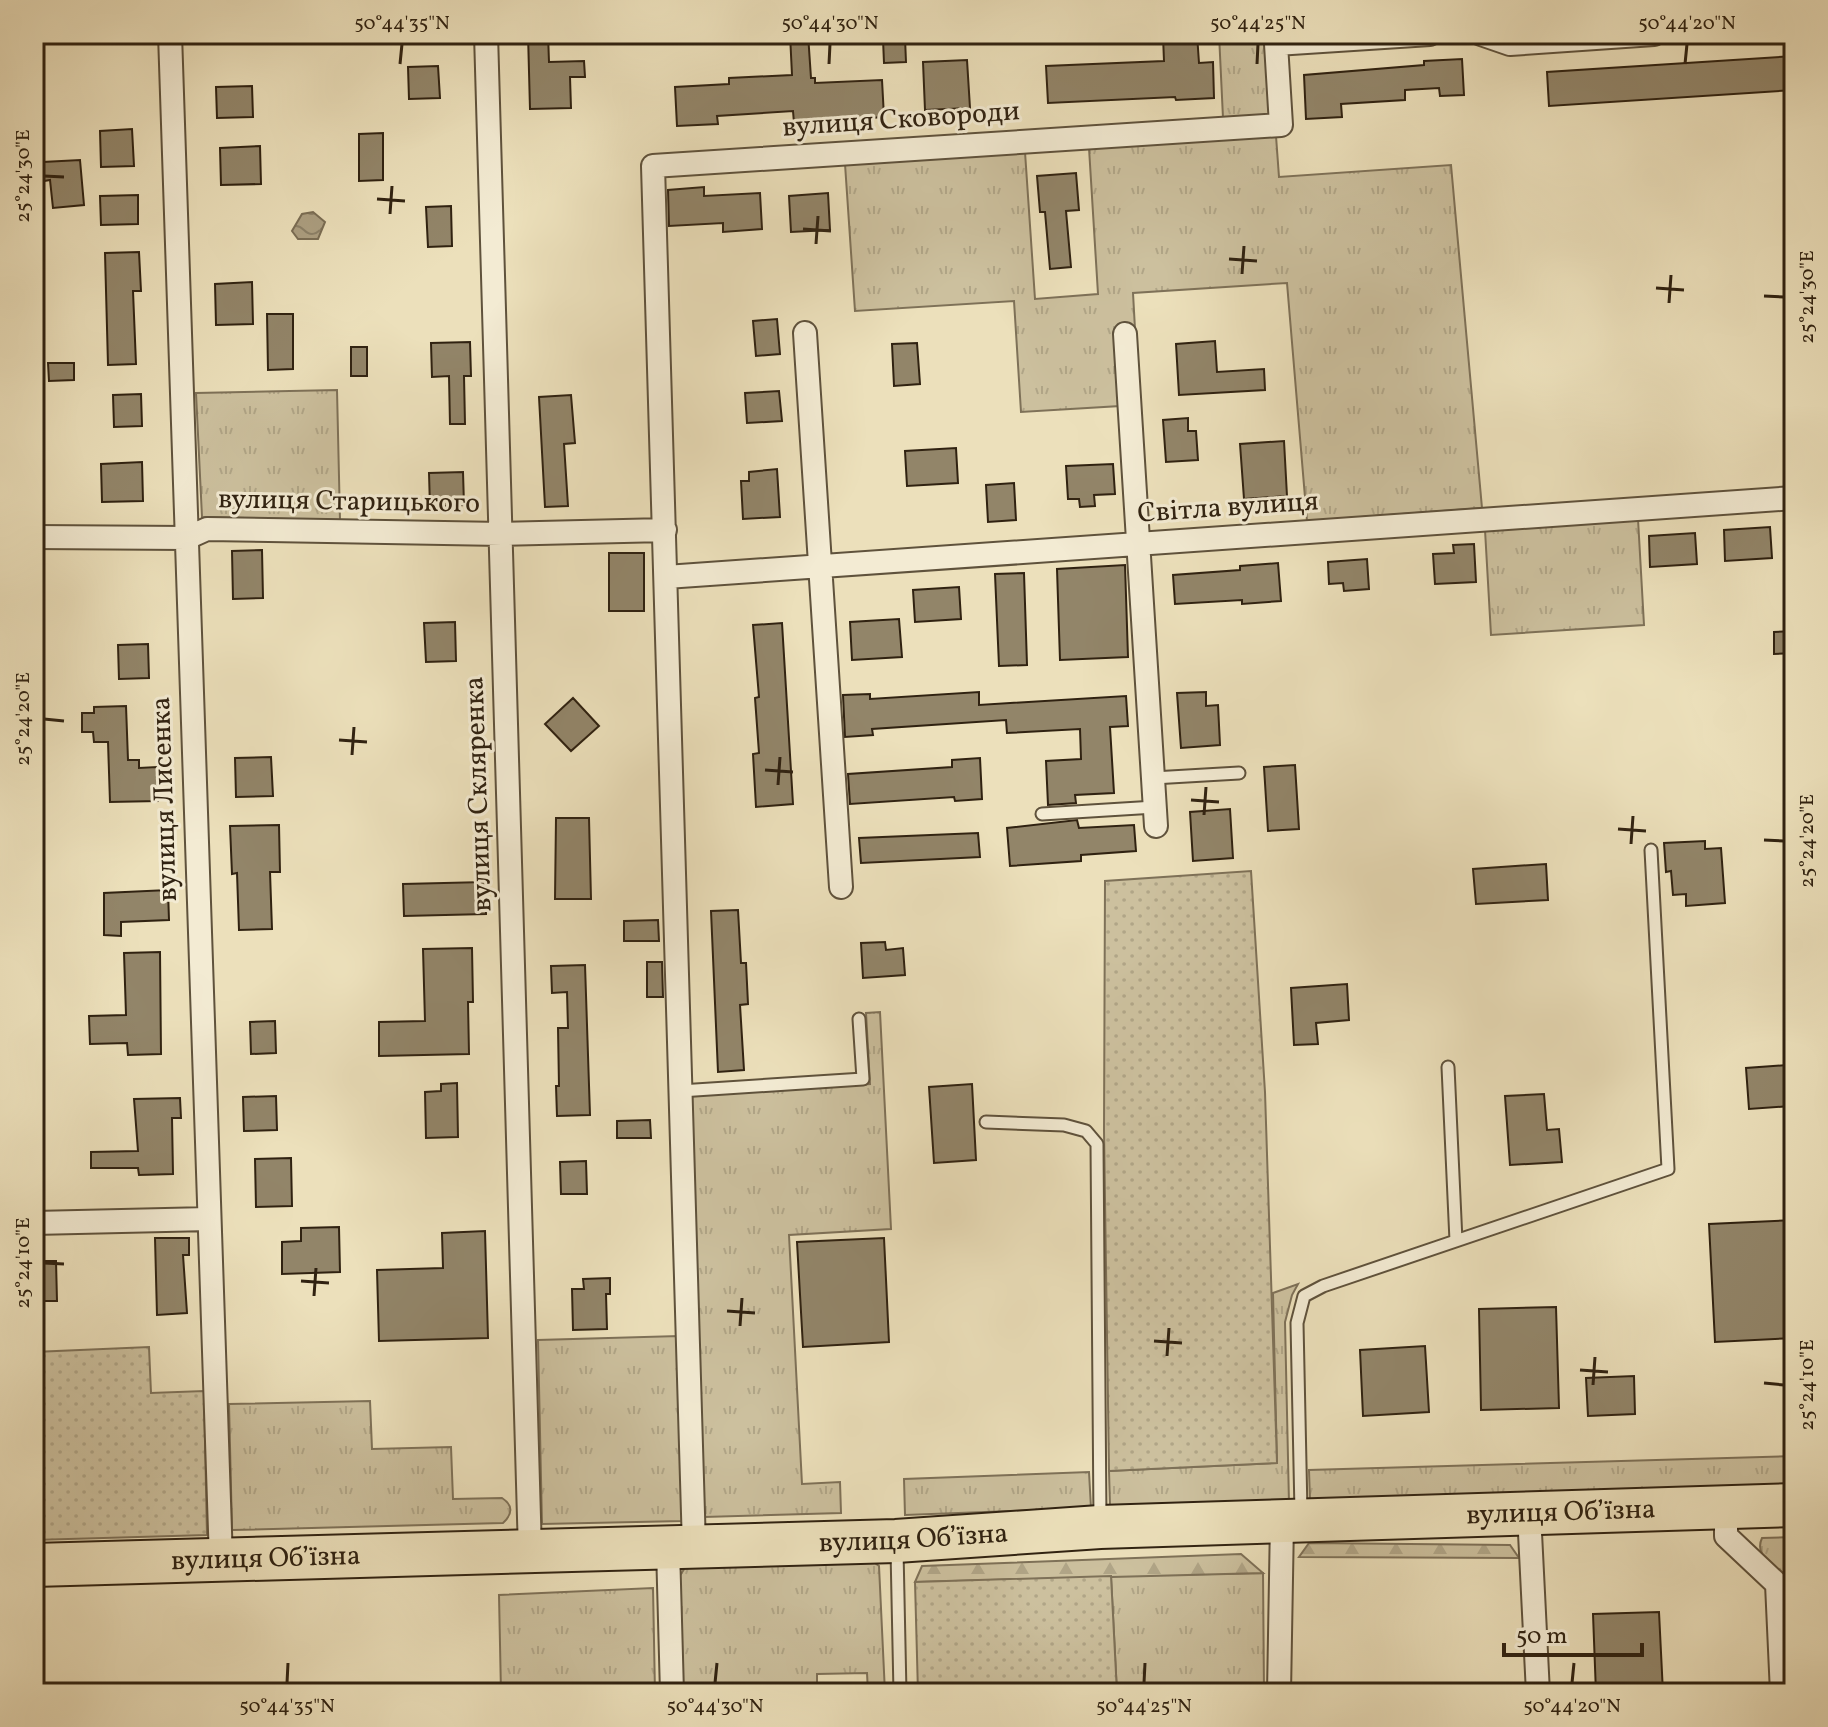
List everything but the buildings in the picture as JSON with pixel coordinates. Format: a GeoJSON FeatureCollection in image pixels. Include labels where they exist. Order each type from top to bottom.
{"type":"FeatureCollection","features":[{"type":"Feature","properties":{"kind":"highway","name":"вулиця Об’їзна"},"geometry":{"type":"LineString","coordinates":[[34,1565],[896,1541],[1100,1527],[1794,1505]]}},
{"type":"Feature","properties":{"kind":"street","name":"вулиця Лисенка"},"geometry":{"type":"LineString","coordinates":[[170,34],[221,1561]]}},
{"type":"Feature","properties":{"kind":"street","name":"вулиця Скляренка"},"geometry":{"type":"LineString","coordinates":[[486,34],[530,1552]]}},
{"type":"Feature","properties":{"kind":"street","name":"вулиця Сковороди"},"geometry":{"type":"LineString","coordinates":[[665,530],[653,166],[1281,125],[1276,44],[1430,34]]}},
{"type":"Feature","properties":{"kind":"street"},"geometry":{"type":"LineString","coordinates":[[1481,34],[1510,44],[1654,34]]}},
{"type":"Feature","properties":{"kind":"street"},"geometry":{"type":"LineString","coordinates":[[805,333],[841,887]]}},
{"type":"Feature","properties":{"kind":"street"},"geometry":{"type":"LineString","coordinates":[[1125,334],[1156,816]]}},
{"type":"Feature","properties":{"kind":"street","name":"Світла вулиця"},"geometry":{"type":"LineString","coordinates":[[666,577],[1794,498]]}},
{"type":"Feature","properties":{"kind":"street","name":"вулиця Старицького"},"geometry":{"type":"LineString","coordinates":[[34,537],[187,538],[207,529],[502,534],[665,530]]}},
{"type":"Feature","properties":{"kind":"street"},"geometry":{"type":"LineString","coordinates":[[665,530],[680,1091],[681,1548],[672,1693]]}},
{"type":"Feature","properties":{"kind":"street"},"geometry":{"type":"LineString","coordinates":[[34,1223],[209,1219]]}},
{"type":"Feature","properties":{"kind":"street"},"geometry":{"type":"LineString","coordinates":[[1726,1507],[1726,1536],[1785,1588],[1782,1693]]}},
{"type":"Feature","properties":{"kind":"street"},"geometry":{"type":"LineString","coordinates":[[1529,1513],[1538,1693]]}},
{"type":"Feature","properties":{"kind":"street"},"geometry":{"type":"LineString","coordinates":[[1279,1693],[1292,1521]]}},
{"type":"Feature","properties":{"kind":"lane"},"geometry":{"type":"LineString","coordinates":[[1153,778],[1239,773]]}},
{"type":"Feature","properties":{"kind":"lane"},"geometry":{"type":"LineString","coordinates":[[1042,814],[1156,816]]}},
{"type":"Feature","properties":{"kind":"lane"},"geometry":{"type":"LineString","coordinates":[[1292,1521],[1297,1323],[1304,1296],[1323,1286],[1668,1169],[1651,850]]}},
{"type":"Feature","properties":{"kind":"lane"},"geometry":{"type":"LineString","coordinates":[[680,1091],[863,1079],[859,1019]]}},
{"type":"Feature","properties":{"kind":"lane"},"geometry":{"type":"LineString","coordinates":[[1448,1067],[1456,1241]]}},
{"type":"Feature","properties":{"kind":"lane"},"geometry":{"type":"LineString","coordinates":[[986,1122],[1064,1125],[1086,1131],[1097,1144],[1100,1527]]}},
{"type":"Feature","properties":{"kind":"lane"},"geometry":{"type":"LineString","coordinates":[[896,1541],[900,1693]]}},
{"type":"Feature","properties":{"kind":"green space"},"geometry":{"type":"Polygon","coordinates":[[[1219,34],[1269,34],[1275,115],[1223,118],[1219,34]]]}},
{"type":"Feature","properties":{"kind":"green space"},"geometry":{"type":"Polygon","coordinates":[[[1276,136],[1279,177],[1451,165],[1482,508],[1307,521],[1287,283],[1133,293],[1135,329],[1116,330],[1120,406],[1021,412],[1014,301],[855,311],[845,164],[1025,152],[1035,299],[1098,294],[1089,148],[1276,136]]]}},
{"type":"Feature","properties":{"kind":"green space"},"geometry":{"type":"Polygon","coordinates":[[[337,390],[340,520],[202,517],[196,393],[337,390]]]}},
{"type":"Feature","properties":{"kind":"green space"},"geometry":{"type":"Polygon","coordinates":[[[1638,519],[1644,625],[1491,635],[1485,530],[1638,519]]]}},
{"type":"Feature","properties":{"kind":"green space"},"geometry":{"type":"Polygon","coordinates":[[[1251,871],[1265,1092],[1277,1463],[1109,1471],[1104,1131],[1105,881],[1251,871]]]}},
{"type":"Feature","properties":{"kind":"green space"},"geometry":{"type":"Polygon","coordinates":[[[880,1012],[891,1229],[789,1235],[802,1484],[840,1482],[841,1513],[704,1517],[690,1096],[870,1084],[866,1013],[880,1012]]]}},
{"type":"Feature","properties":{"kind":"green space"},"geometry":{"type":"Polygon","coordinates":[[[1298,1284],[1285,1322],[1289,1503],[1110,1506],[1109,1471],[1277,1463],[1273,1293],[1298,1284]]]}},
{"type":"Feature","properties":{"kind":"green space"},"geometry":{"type":"Polygon","coordinates":[[[679,1336],[683,1521],[542,1524],[538,1340],[679,1336]]]}},
{"type":"Feature","properties":{"kind":"green space"},"geometry":{"type":"Polygon","coordinates":[[[149,1347],[151,1393],[204,1391],[207,1535],[34,1540],[34,1352],[149,1347]]]}},
{"type":"Feature","properties":{"kind":"green space"},"geometry":{"type":"Polygon","coordinates":[[[370,1401],[372,1449],[451,1447],[453,1499],[502,1498],[510,1507],[506,1520],[503,1523],[232,1530],[229,1404],[370,1401]]]}},
{"type":"Feature","properties":{"kind":"green space"},"geometry":{"type":"Polygon","coordinates":[[[1794,1456],[1794,1485],[1310,1501],[1309,1470],[1794,1456]]]}},
{"type":"Feature","properties":{"kind":"green space"},"geometry":{"type":"Polygon","coordinates":[[[1089,1472],[1091,1508],[905,1515],[904,1479],[1089,1472]]]}},
{"type":"Feature","properties":{"kind":"green space"},"geometry":{"type":"Polygon","coordinates":[[[1794,1537],[1794,1578],[1769,1563],[1760,1545],[1762,1538],[1794,1537]]]}},
{"type":"Feature","properties":{"kind":"green space"},"geometry":{"type":"Polygon","coordinates":[[[1309,1543],[1510,1545],[1519,1558],[1299,1557],[1309,1543]]]}},
{"type":"Feature","properties":{"kind":"green space"},"geometry":{"type":"Polygon","coordinates":[[[863,1554],[879,1566],[885,1693],[868,1693],[867,1673],[817,1674],[817,1693],[679,1693],[674,1585],[688,1563],[863,1554]]]}},
{"type":"Feature","properties":{"kind":"green space"},"geometry":{"type":"Polygon","coordinates":[[[1241,1554],[1263,1573],[915,1582],[922,1566],[1241,1554]]]}},
{"type":"Feature","properties":{"kind":"green space"},"geometry":{"type":"Polygon","coordinates":[[[1263,1573],[1264,1693],[1117,1693],[1111,1576],[1263,1573]]]}},
{"type":"Feature","properties":{"kind":"green space"},"geometry":{"type":"Polygon","coordinates":[[[1111,1576],[1117,1693],[918,1693],[915,1582],[1111,1576]]]}},
{"type":"Feature","properties":{"kind":"green space"},"geometry":{"type":"Polygon","coordinates":[[[653,1588],[655,1693],[501,1693],[499,1595],[653,1588]]]}},
{"type":"Feature","properties":{"kind":"water"},"geometry":{"type":"Polygon","coordinates":[[[313,212],[325,222],[318,239],[298,239],[292,231],[302,214],[313,212]]]}}]}
